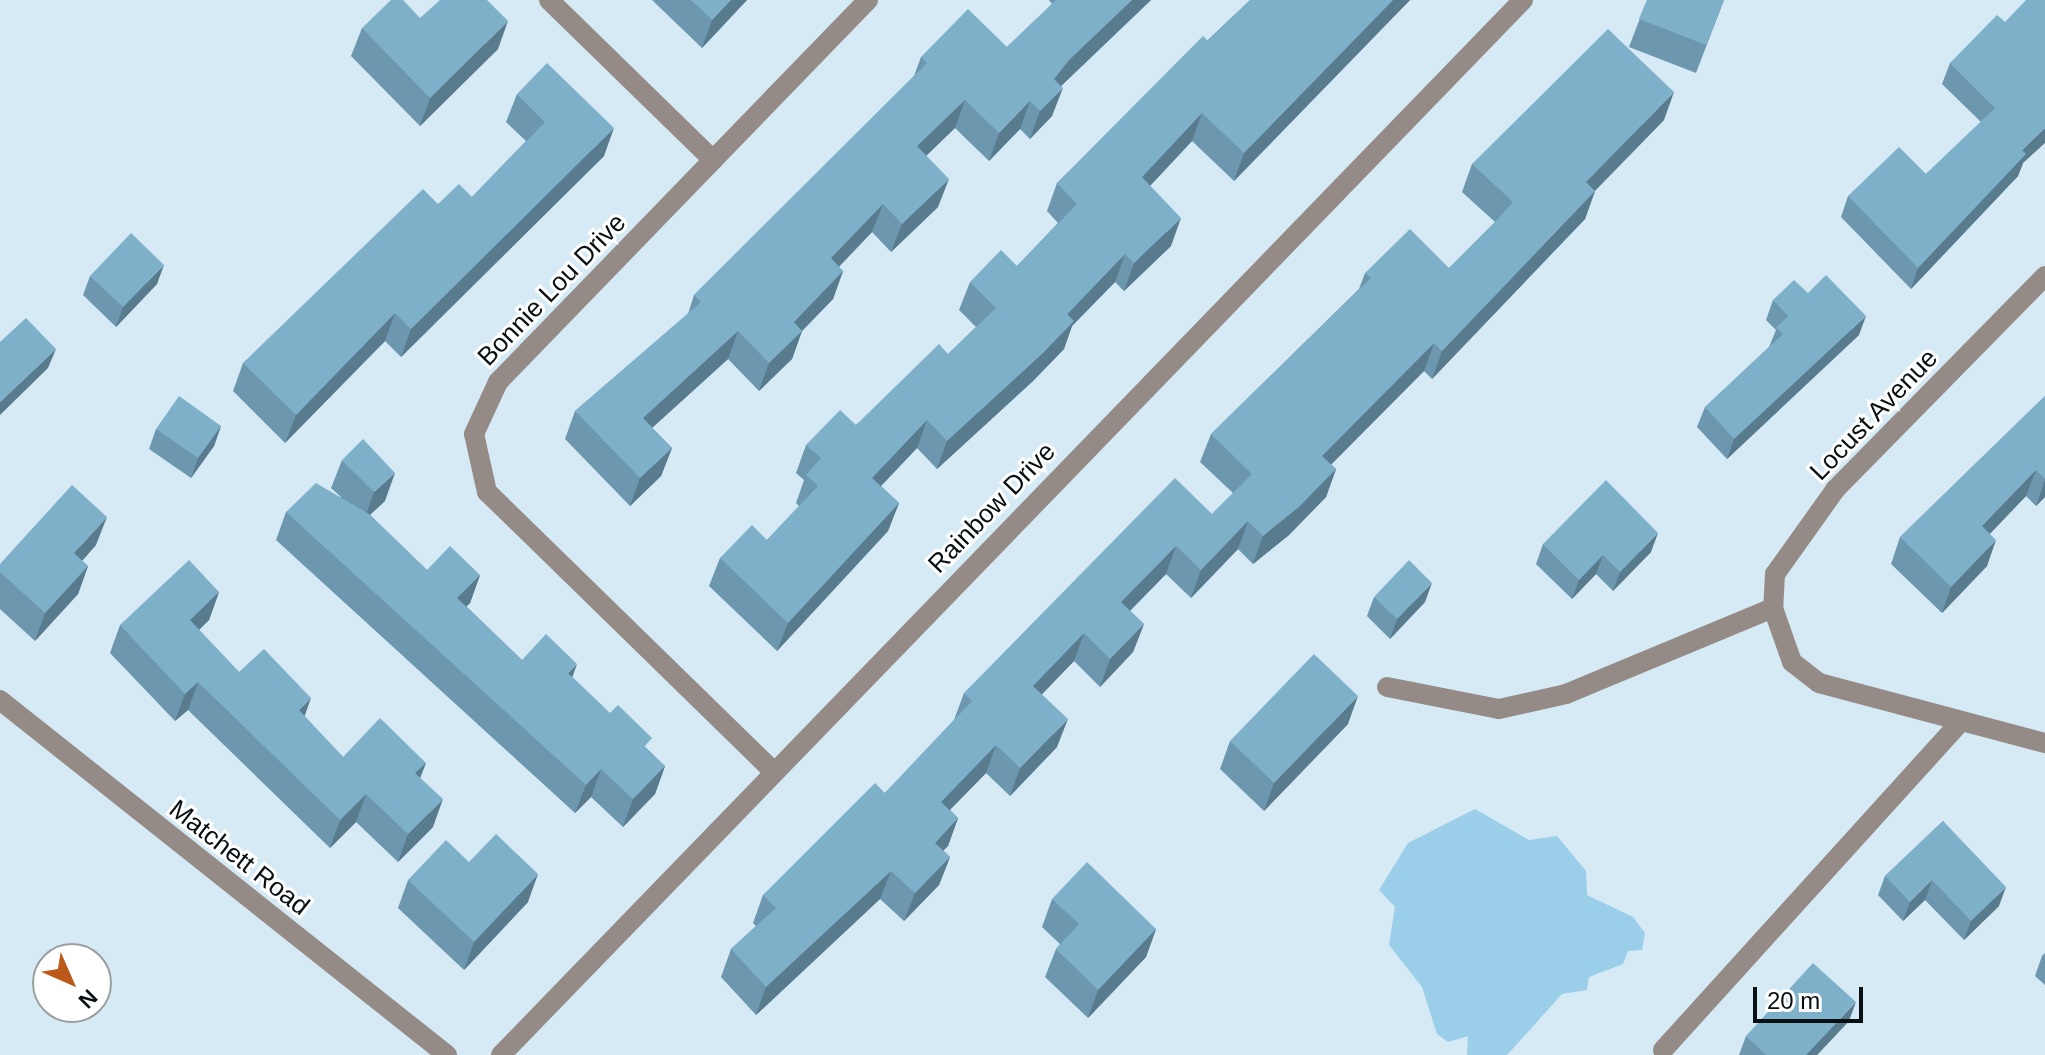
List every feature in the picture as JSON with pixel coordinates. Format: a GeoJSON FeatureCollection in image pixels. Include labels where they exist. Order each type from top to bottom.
{"type":"FeatureCollection","features":[{"type":"Feature","properties":{"kind":"street"},"geometry":{"type":"LineString","coordinates":[[549,0],[713,160]]}},
{"type":"Feature","properties":{"kind":"street","name":"Bonnie Lou Drive"},"geometry":{"type":"LineString","coordinates":[[772,770],[487,492],[475,461],[478,420],[498,382],[868,0]]}},
{"type":"Feature","properties":{"kind":"street","name":"Rainbow Drive"},"geometry":{"type":"LineString","coordinates":[[501,1055],[772,770],[1523,0]]}},
{"type":"Feature","properties":{"kind":"street","name":"Locust Avenue"},"geometry":{"type":"LineString","coordinates":[[1773,608],[1782,561],[1835,490],[2045,276]]}},
{"type":"Feature","properties":{"kind":"street"},"geometry":{"type":"LineString","coordinates":[[1387,687],[1499,709],[1566,694],[1773,608],[1792,662],[1819,683],[1959,723],[2045,743]]}},
{"type":"Feature","properties":{"kind":"street","name":"Matchett Road"},"geometry":{"type":"LineString","coordinates":[[0,700],[447,1055]]}},
{"type":"Feature","properties":{"kind":"street"},"geometry":{"type":"LineString","coordinates":[[1663,1050],[1959,723]]}},
{"type":"Feature","properties":{"kind":"water"},"geometry":{"type":"Polygon","coordinates":[[[1475,809],[1529,840],[1557,836],[1586,871],[1587,895],[1633,917],[1645,933],[1642,950],[1628,951],[1623,964],[1589,977],[1587,990],[1562,994],[1507,1055],[1467,1055],[1468,1036],[1448,1042],[1437,1034],[1422,987],[1389,945],[1395,907],[1379,890],[1408,843],[1475,809]]]}},
{"type":"Feature","properties":{"kind":"building"},"geometry":{"type":"Polygon","coordinates":[[[391,0],[403,0],[420,18],[440,0],[487,0],[508,21],[430,98],[362,28],[391,0]]]}},
{"type":"Feature","properties":{"kind":"building"},"geometry":{"type":"Polygon","coordinates":[[[691,0],[731,0],[712,20],[691,0]]]}},
{"type":"Feature","properties":{"kind":"building"},"geometry":{"type":"Polygon","coordinates":[[[1056,0],[1132,0],[1069,60],[1054,79],[1063,88],[1040,111],[1030,101],[999,133],[965,100],[917,146],[949,179],[902,224],[883,204],[831,258],[843,271],[794,322],[802,331],[769,363],[738,331],[643,418],[672,448],[640,478],[575,411],[701,302],[694,295],[927,63],[921,57],[968,9],[1007,47],[1056,0]]]}},
{"type":"Feature","properties":{"kind":"building"},"geometry":{"type":"Polygon","coordinates":[[[1250,0],[1393,0],[1244,153],[1202,113],[1142,177],[1181,218],[1134,263],[1125,254],[1067,314],[1074,321],[947,441],[927,420],[872,478],[899,503],[788,623],[720,558],[752,525],[767,540],[818,486],[806,475],[821,458],[806,445],[840,410],[856,425],[939,344],[948,354],[996,308],[970,282],[1001,250],[1017,266],[1077,204],[1057,183],[1203,36],[1208,41],[1250,0]]]}},
{"type":"Feature","properties":{"kind":"building"},"geometry":{"type":"Polygon","coordinates":[[[1647,0],[1724,0],[1706,45],[1639,19],[1647,0]]]}},
{"type":"Feature","properties":{"kind":"building"},"geometry":{"type":"Polygon","coordinates":[[[2026,0],[2045,0],[2045,128],[2022,150],[2026,154],[1918,268],[1848,196],[1899,147],[1926,174],[1995,108],[1950,63],[1997,15],[2005,22],[2026,0]]]}},
{"type":"Feature","properties":{"kind":"building"},"geometry":{"type":"Polygon","coordinates":[[[1608,29],[1674,92],[1586,182],[1595,191],[1442,351],[1434,343],[1322,456],[1336,469],[1299,507],[1263,536],[1248,521],[1201,570],[1176,546],[1121,602],[1144,624],[1110,659],[1084,633],[1033,686],[1068,719],[1020,768],[996,745],[941,802],[958,818],[935,843],[950,857],[915,893],[891,871],[766,987],[731,949],[776,908],[763,895],[875,783],[885,793],[972,701],[964,693],[1175,478],[1212,514],[1252,474],[1211,434],[1371,278],[1365,273],[1410,229],[1449,268],[1486,232],[1513,202],[1472,164],[1608,29]]]}},
{"type":"Feature","properties":{"kind":"building"},"geometry":{"type":"Polygon","coordinates":[[[547,63],[614,128],[411,329],[395,313],[296,415],[243,363],[423,189],[438,204],[459,184],[472,197],[545,122],[517,94],[547,63]]]}},
{"type":"Feature","properties":{"kind":"building"},"geometry":{"type":"Polygon","coordinates":[[[131,233],[164,265],[123,307],[90,276],[131,233]]]}},
{"type":"Feature","properties":{"kind":"building"},"geometry":{"type":"Polygon","coordinates":[[[1826,275],[1866,316],[1734,439],[1705,407],[1783,334],[1776,328],[1788,316],[1773,300],[1794,280],[1808,293],[1826,275]]]}},
{"type":"Feature","properties":{"kind":"building"},"geometry":{"type":"Polygon","coordinates":[[[26,318],[56,349],[0,402],[0,342],[26,318]]]}},
{"type":"Feature","properties":{"kind":"building"},"geometry":{"type":"Polygon","coordinates":[[[179,396],[221,426],[198,458],[156,429],[179,396]]]}},
{"type":"Feature","properties":{"kind":"building"},"geometry":{"type":"Polygon","coordinates":[[[2045,396],[2045,479],[2036,470],[1982,526],[1996,540],[1951,587],[1900,537],[2045,396]]]}},
{"type":"Feature","properties":{"kind":"building"},"geometry":{"type":"Polygon","coordinates":[[[363,439],[395,473],[374,492],[342,460],[363,439]]]}},
{"type":"Feature","properties":{"kind":"building"},"geometry":{"type":"Polygon","coordinates":[[[1606,480],[1658,533],[1620,572],[1603,555],[1579,580],[1543,544],[1606,480]]]}},
{"type":"Feature","properties":{"kind":"building"},"geometry":{"type":"Polygon","coordinates":[[[316,483],[369,514],[427,570],[450,546],[480,575],[457,598],[522,660],[546,634],[577,664],[568,673],[610,713],[618,705],[652,738],[644,747],[665,766],[633,799],[601,769],[586,785],[286,512],[316,483]]]}},
{"type":"Feature","properties":{"kind":"building"},"geometry":{"type":"Polygon","coordinates":[[[72,485],[107,517],[74,553],[88,566],[45,613],[0,572],[0,564],[72,485]]]}},
{"type":"Feature","properties":{"kind":"building"},"geometry":{"type":"Polygon","coordinates":[[[189,560],[219,592],[190,620],[239,672],[264,649],[311,698],[299,710],[343,757],[380,718],[426,763],[415,773],[443,799],[408,834],[366,794],[340,820],[198,682],[185,694],[120,625],[189,560]]]}},
{"type":"Feature","properties":{"kind":"building"},"geometry":{"type":"Polygon","coordinates":[[[1409,560],[1432,583],[1397,619],[1374,597],[1409,560]]]}},
{"type":"Feature","properties":{"kind":"building"},"geometry":{"type":"Polygon","coordinates":[[[1314,654],[1358,696],[1274,783],[1230,741],[1314,654]]]}},
{"type":"Feature","properties":{"kind":"building"},"geometry":{"type":"Polygon","coordinates":[[[1943,821],[2006,887],[1971,921],[1932,880],[1910,902],[1885,876],[1943,821]]]}},
{"type":"Feature","properties":{"kind":"building"},"geometry":{"type":"Polygon","coordinates":[[[496,834],[538,874],[474,942],[408,880],[446,840],[469,862],[496,834]]]}},
{"type":"Feature","properties":{"kind":"building"},"geometry":{"type":"Polygon","coordinates":[[[1087,862],[1156,929],[1098,990],[1056,949],[1079,924],[1052,899],[1087,862]]]}},
{"type":"Feature","properties":{"kind":"building"},"geometry":{"type":"Polygon","coordinates":[[[1813,963],[1856,1002],[1806,1055],[1766,1055],[1746,1036],[1813,963]]]}}]}
